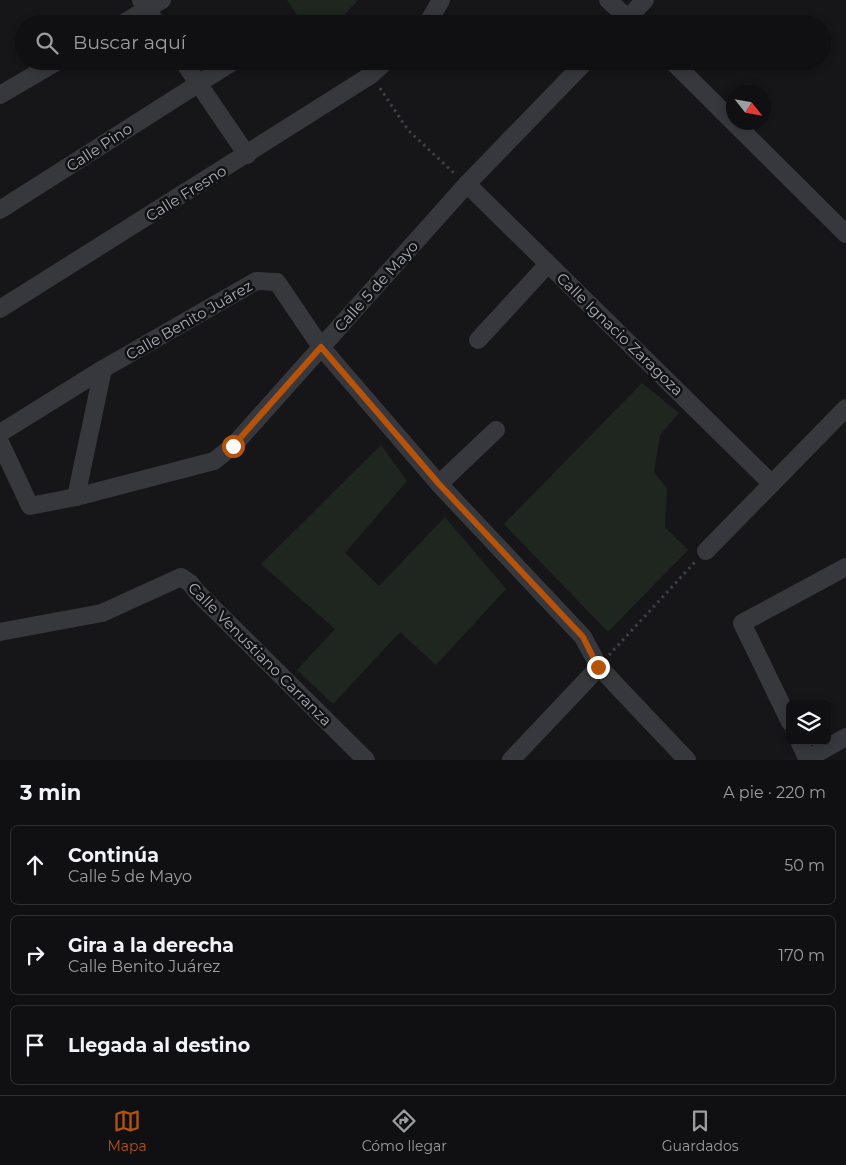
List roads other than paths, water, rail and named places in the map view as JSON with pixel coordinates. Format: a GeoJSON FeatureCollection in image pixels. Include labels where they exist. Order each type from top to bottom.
{"type":"FeatureCollection","features":[{"type":"Feature","properties":{"kind":"street"},"geometry":{"type":"LineString","coordinates":[[432,15],[441,0]]}},
{"type":"Feature","properties":{"kind":"street"},"geometry":{"type":"LineString","coordinates":[[608,0],[622,15]]}},
{"type":"Feature","properties":{"kind":"street"},"geometry":{"type":"LineString","coordinates":[[634,15],[646,0]]}},
{"type":"Feature","properties":{"kind":"street"},"geometry":{"type":"LineString","coordinates":[[134,15],[150,3],[155,15]]}},
{"type":"Feature","properties":{"kind":"street"},"geometry":{"type":"LineString","coordinates":[[0,96],[43,70]]}},
{"type":"Feature","properties":{"kind":"street"},"geometry":{"type":"LineString","coordinates":[[190,70],[247,155]]}},
{"type":"Feature","properties":{"kind":"street","name":"Calle Pino"},"geometry":{"type":"LineString","coordinates":[[0,210],[220,70]]}},
{"type":"Feature","properties":{"kind":"street","name":"Calle Fresno"},"geometry":{"type":"LineString","coordinates":[[0,310],[247,155],[376,70]]}},
{"type":"Feature","properties":{"kind":"street","name":"Calle 5 de Mayo"},"geometry":{"type":"LineString","coordinates":[[0,442],[30,506],[76,497],[214,461],[233,446],[467,184],[577,70]]}},
{"type":"Feature","properties":{"kind":"street"},"geometry":{"type":"LineString","coordinates":[[681,70],[846,234]]}},
{"type":"Feature","properties":{"kind":"street","name":"Calle Ignacio Zaragoza"},"geometry":{"type":"LineString","coordinates":[[467,184],[772,484]]}},
{"type":"Feature","properties":{"kind":"street"},"geometry":{"type":"LineString","coordinates":[[478,340],[548,264]]}},
{"type":"Feature","properties":{"kind":"street","name":"Calle Benito Juárez"},"geometry":{"type":"LineString","coordinates":[[0,432],[103,369],[256,281],[277,282],[321,347],[439,484],[583,637],[598,667],[687,760]]}},
{"type":"Feature","properties":{"kind":"street"},"geometry":{"type":"LineString","coordinates":[[76,497],[103,369]]}},
{"type":"Feature","properties":{"kind":"street"},"geometry":{"type":"LineString","coordinates":[[706,551],[846,408]]}},
{"type":"Feature","properties":{"kind":"street"},"geometry":{"type":"LineString","coordinates":[[439,484],[496,430]]}},
{"type":"Feature","properties":{"kind":"street"},"geometry":{"type":"LineString","coordinates":[[786,714],[742,623],[846,567]]}},
{"type":"Feature","properties":{"kind":"street","name":"Calle Venustiano Carranza"},"geometry":{"type":"LineString","coordinates":[[0,632],[102,613],[181,577],[190,583],[196,592],[366,760]]}},
{"type":"Feature","properties":{"kind":"street"},"geometry":{"type":"LineString","coordinates":[[511,760],[598,667]]}},
{"type":"Feature","properties":{"kind":"street"},"geometry":{"type":"LineString","coordinates":[[801,745],[808,759],[846,737]]}}]}
